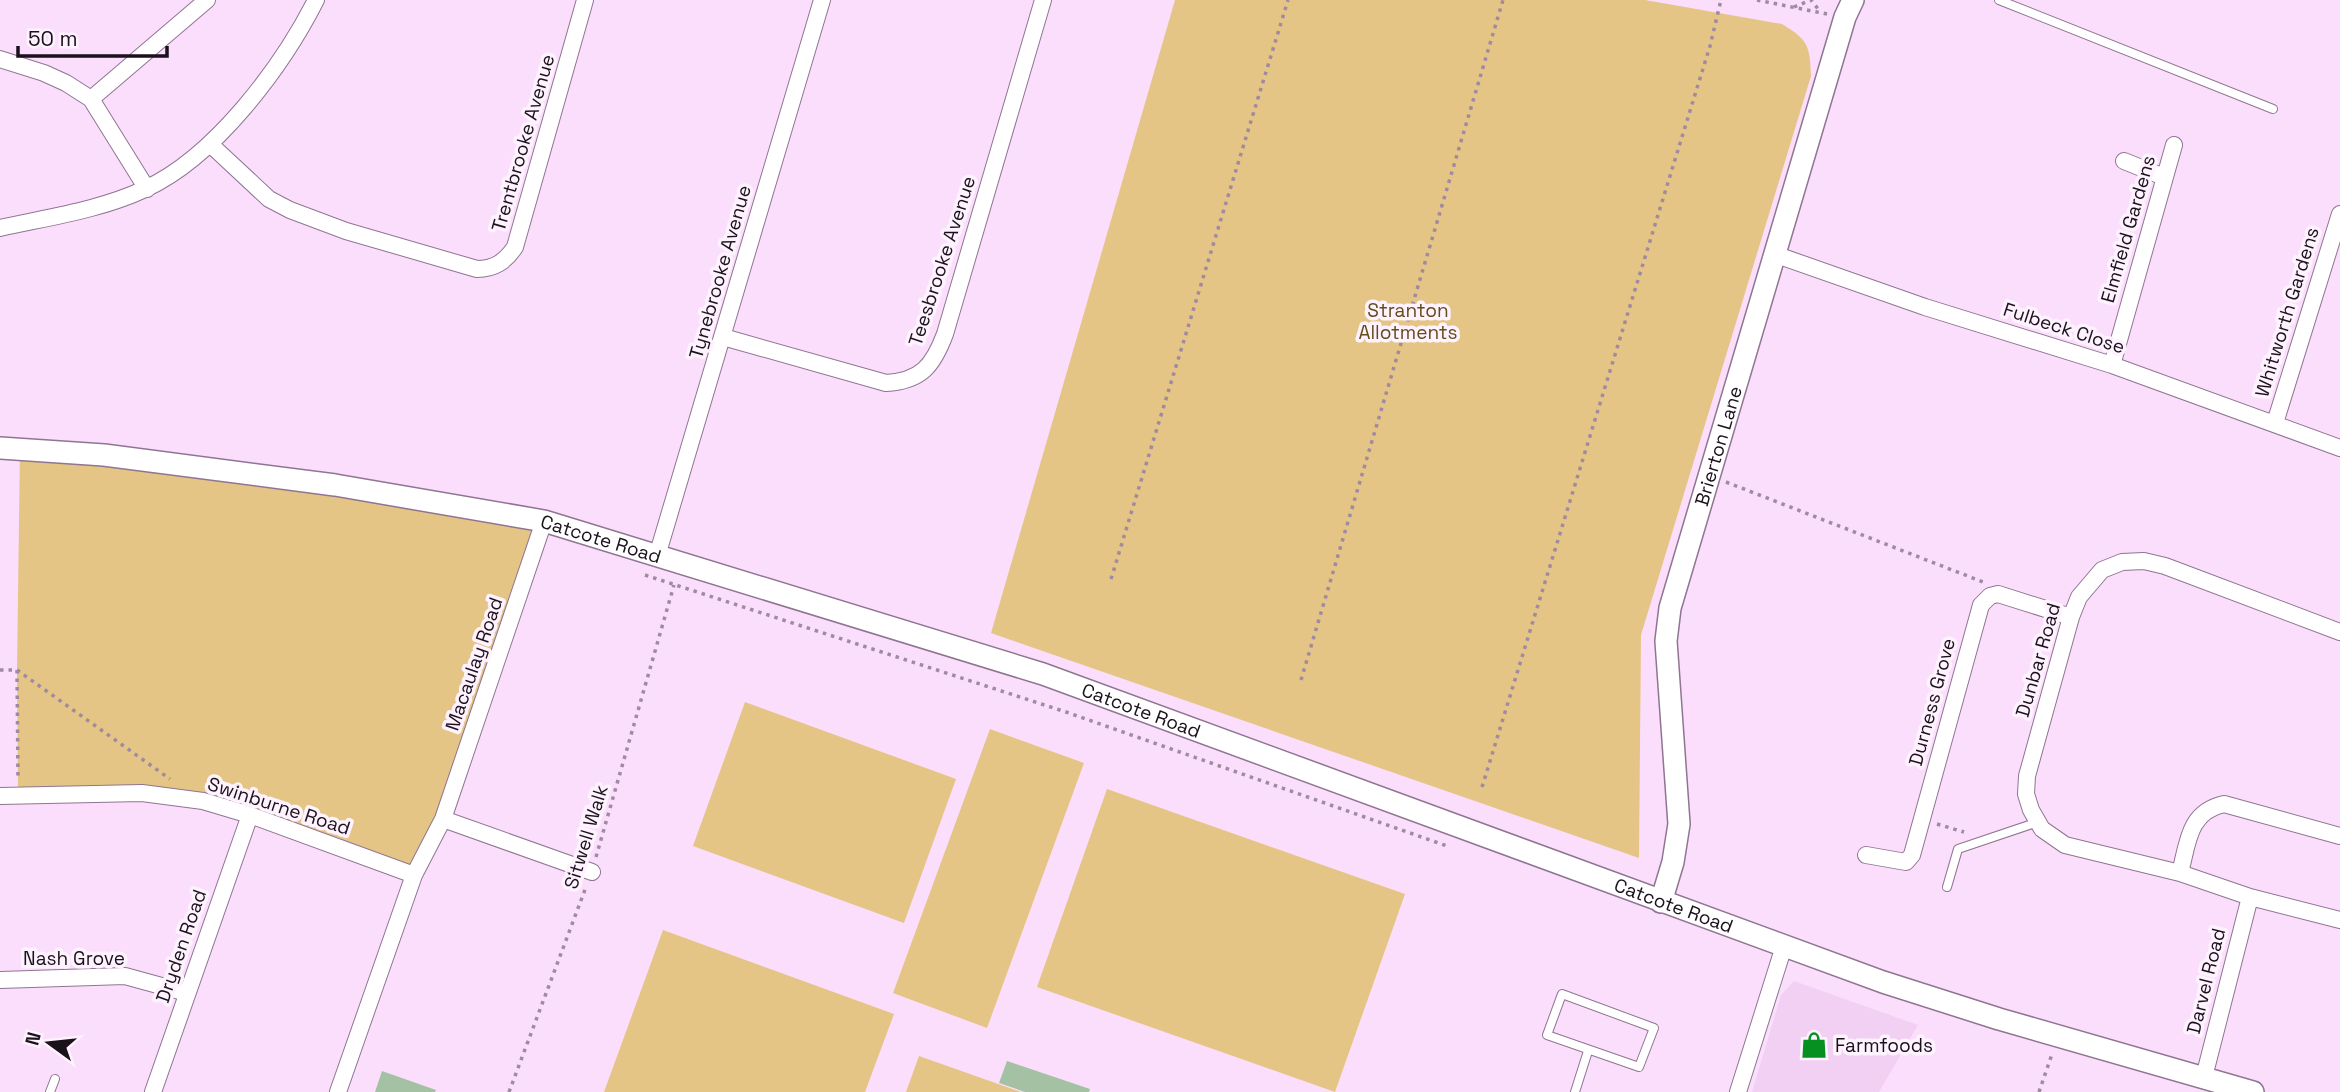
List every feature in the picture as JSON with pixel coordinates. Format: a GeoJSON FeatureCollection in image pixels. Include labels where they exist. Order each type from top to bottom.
{"type":"FeatureCollection","features":[{"type":"Feature","properties":{"kind":"street"},"geometry":{"type":"LineString","coordinates":[[91,99],[207,0]]}},
{"type":"Feature","properties":{"kind":"street"},"geometry":{"type":"LineString","coordinates":[[0,228],[101,206],[147,189],[186,164],[210,144],[257,92],[298,34],[316,0]]}},
{"type":"Feature","properties":{"kind":"street","name":"Trentbrooke Avenue"},"geometry":{"type":"LineString","coordinates":[[210,144],[269,199],[306,218],[464,265],[489,269],[500,264],[515,247],[585,0]]}},
{"type":"Feature","properties":{"kind":"street","name":"Tynebrooke Avenue"},"geometry":{"type":"LineString","coordinates":[[657,556],[821,0]]}},
{"type":"Feature","properties":{"kind":"street","name":"Teesbrooke Avenue"},"geometry":{"type":"LineString","coordinates":[[723,337],[886,383],[903,382],[921,374],[939,351],[1043,0]]}},
{"type":"Feature","properties":{"kind":"street","name":"Brierton Lane"},"geometry":{"type":"LineString","coordinates":[[1661,902],[1673,862],[1679,824],[1666,641],[1670,608],[1849,8]]}},
{"type":"Feature","properties":{"kind":"street"},"geometry":{"type":"LineString","coordinates":[[0,59],[44,73],[91,99],[147,189]]}},
{"type":"Feature","properties":{"kind":"street","name":"Elmfield Gardens"},"geometry":{"type":"LineString","coordinates":[[2112,365],[2174,145]]}},
{"type":"Feature","properties":{"kind":"street"},"geometry":{"type":"LineString","coordinates":[[2124,161],[2164,177]]}},
{"type":"Feature","properties":{"kind":"street","name":"Whitworth Gardens"},"geometry":{"type":"LineString","coordinates":[[2275,423],[2334,250],[2340,214]]}},
{"type":"Feature","properties":{"kind":"street","name":"Fulbeck Close"},"geometry":{"type":"LineString","coordinates":[[1774,254],[1925,307],[2112,365],[2340,448]]}},
{"type":"Feature","properties":{"kind":"street","name":"Catcote Road"},"geometry":{"type":"LineString","coordinates":[[0,447],[104,455],[335,485],[544,522],[1043,674],[1883,982],[2253,1092]]}},
{"type":"Feature","properties":{"kind":"street","name":"Macaulay Road"},"geometry":{"type":"LineString","coordinates":[[338,1092],[414,876],[443,819],[544,522]]}},
{"type":"Feature","properties":{"kind":"street","name":"Dunbar Road"},"geometry":{"type":"LineString","coordinates":[[2340,632],[2165,566],[2144,561],[2122,562],[2102,570],[2086,587],[2071,617],[2027,776],[2026,794],[2031,810],[2042,829],[2065,845],[2180,873],[2250,897],[2340,920]]}},
{"type":"Feature","properties":{"kind":"street"},"geometry":{"type":"LineString","coordinates":[[1998,594],[2071,617]]}},
{"type":"Feature","properties":{"kind":"street","name":"Durness Grove"},"geometry":{"type":"LineString","coordinates":[[1866,855],[1906,862],[1912,855],[1981,605],[1990,596],[1998,594]]}},
{"type":"Feature","properties":{"kind":"street","name":"Swinburne Road"},"geometry":{"type":"LineString","coordinates":[[0,796],[142,793],[203,801],[250,815],[414,876]]}},
{"type":"Feature","properties":{"kind":"street"},"geometry":{"type":"LineString","coordinates":[[2180,873],[2193,824],[2211,807],[2224,804],[2340,836]]}},
{"type":"Feature","properties":{"kind":"street","name":"Dryden Road"},"geometry":{"type":"LineString","coordinates":[[153,1092],[250,815]]}},
{"type":"Feature","properties":{"kind":"street"},"geometry":{"type":"LineString","coordinates":[[443,819],[592,872]]}},
{"type":"Feature","properties":{"kind":"street","name":"Darvel Road"},"geometry":{"type":"LineString","coordinates":[[2204,1077],[2250,897]]}},
{"type":"Feature","properties":{"kind":"street"},"geometry":{"type":"LineString","coordinates":[[1738,1092],[1784,946]]}},
{"type":"Feature","properties":{"kind":"street","name":"Nash Grove"},"geometry":{"type":"LineString","coordinates":[[0,980],[125,976],[187,993]]}},
{"type":"Feature","properties":{"kind":"lane"},"geometry":{"type":"LineString","coordinates":[[1999,0],[2273,109]]}},
{"type":"Feature","properties":{"kind":"lane"},"geometry":{"type":"LineString","coordinates":[[1947,887],[1958,849],[2038,822]]}},
{"type":"Feature","properties":{"kind":"lane"},"geometry":{"type":"LineString","coordinates":[[1562,994],[1654,1028],[1639,1067],[1588,1051],[1547,1035],[1562,994]]}},
{"type":"Feature","properties":{"kind":"lane"},"geometry":{"type":"LineString","coordinates":[[1575,1092],[1588,1051]]}},
{"type":"Feature","properties":{"kind":"lane"},"geometry":{"type":"LineString","coordinates":[[50,1092],[55,1079]]}},
{"type":"Feature","properties":{"kind":"path"},"geometry":{"type":"LineString","coordinates":[[1111,579],[1288,0]]}},
{"type":"Feature","properties":{"kind":"path"},"geometry":{"type":"LineString","coordinates":[[1301,680],[1503,0]]}},
{"type":"Feature","properties":{"kind":"path"},"geometry":{"type":"LineString","coordinates":[[1482,787],[1710,46],[1721,0]]}},
{"type":"Feature","properties":{"kind":"path"},"geometry":{"type":"LineString","coordinates":[[1757,0],[1820,12],[1849,8]]}},
{"type":"Feature","properties":{"kind":"path"},"geometry":{"type":"LineString","coordinates":[[1794,7],[1811,0],[1820,12]]}},
{"type":"Feature","properties":{"kind":"path"},"geometry":{"type":"LineString","coordinates":[[1708,475],[1980,580],[1998,594]]}},
{"type":"Feature","properties":{"kind":"path"},"geometry":{"type":"LineString","coordinates":[[637,573],[1066,712],[1447,846]]}},
{"type":"Feature","properties":{"kind":"path","name":"Sitwell Walk"},"geometry":{"type":"LineString","coordinates":[[509,1092],[592,872],[674,585]]}},
{"type":"Feature","properties":{"kind":"path"},"geometry":{"type":"LineString","coordinates":[[0,670],[17,670],[203,801]]}},
{"type":"Feature","properties":{"kind":"path"},"geometry":{"type":"LineString","coordinates":[[17,670],[18,796]]}},
{"type":"Feature","properties":{"kind":"path"},"geometry":{"type":"LineString","coordinates":[[1922,819],[1987,839]]}},
{"type":"Feature","properties":{"kind":"path"},"geometry":{"type":"LineString","coordinates":[[2039,1092],[2057,1035]]}},
{"type":"Feature","properties":{"kind":"shaded area"},"geometry":{"type":"Polygon","coordinates":[[[1794,981],[1918,1025],[1879,1092],[1752,1092],[1781,995],[1794,981]]]}},
{"type":"Feature","properties":{"kind":"green space","name":"Stranton Allotments"},"geometry":{"type":"Polygon","coordinates":[[[1175,0],[1645,0],[1782,24],[1806,44],[1811,76],[1641,635],[1639,858],[991,633],[1175,0]]]}},
{"type":"Feature","properties":{"kind":"green space"},"geometry":{"type":"Polygon","coordinates":[[[20,448],[544,521],[414,875],[250,815],[142,793],[18,796],[20,448]]]}},
{"type":"Feature","properties":{"kind":"green space"},"geometry":{"type":"Polygon","coordinates":[[[745,702],[956,779],[904,923],[693,846],[745,702]]]}},
{"type":"Feature","properties":{"kind":"green space"},"geometry":{"type":"Polygon","coordinates":[[[990,729],[1084,763],[987,1028],[893,993],[990,729]]]}},
{"type":"Feature","properties":{"kind":"green space"},"geometry":{"type":"Polygon","coordinates":[[[1107,789],[1405,894],[1335,1092],[1037,987],[1107,789]]]}},
{"type":"Feature","properties":{"kind":"green space"},"geometry":{"type":"Polygon","coordinates":[[[663,930],[894,1014],[865,1092],[604,1092],[663,930]]]}},
{"type":"Feature","properties":{"kind":"green space"},"geometry":{"type":"Polygon","coordinates":[[[919,1056],[1021,1092],[906,1092],[919,1056]]]}},
{"type":"Feature","properties":{"kind":"building"},"geometry":{"type":"Polygon","coordinates":[[[1007,1061],[1090,1089],[1089,1092],[1025,1092],[999,1083],[1007,1061]]]}},
{"type":"Feature","properties":{"kind":"building"},"geometry":{"type":"Polygon","coordinates":[[[382,1071],[436,1090],[375,1092],[382,1071]]]}},
{"type":"Feature","properties":{"kind":"place","name":"Farmfoods"},"geometry":{"type":"Point","coordinates":[1814,1045]}}]}
